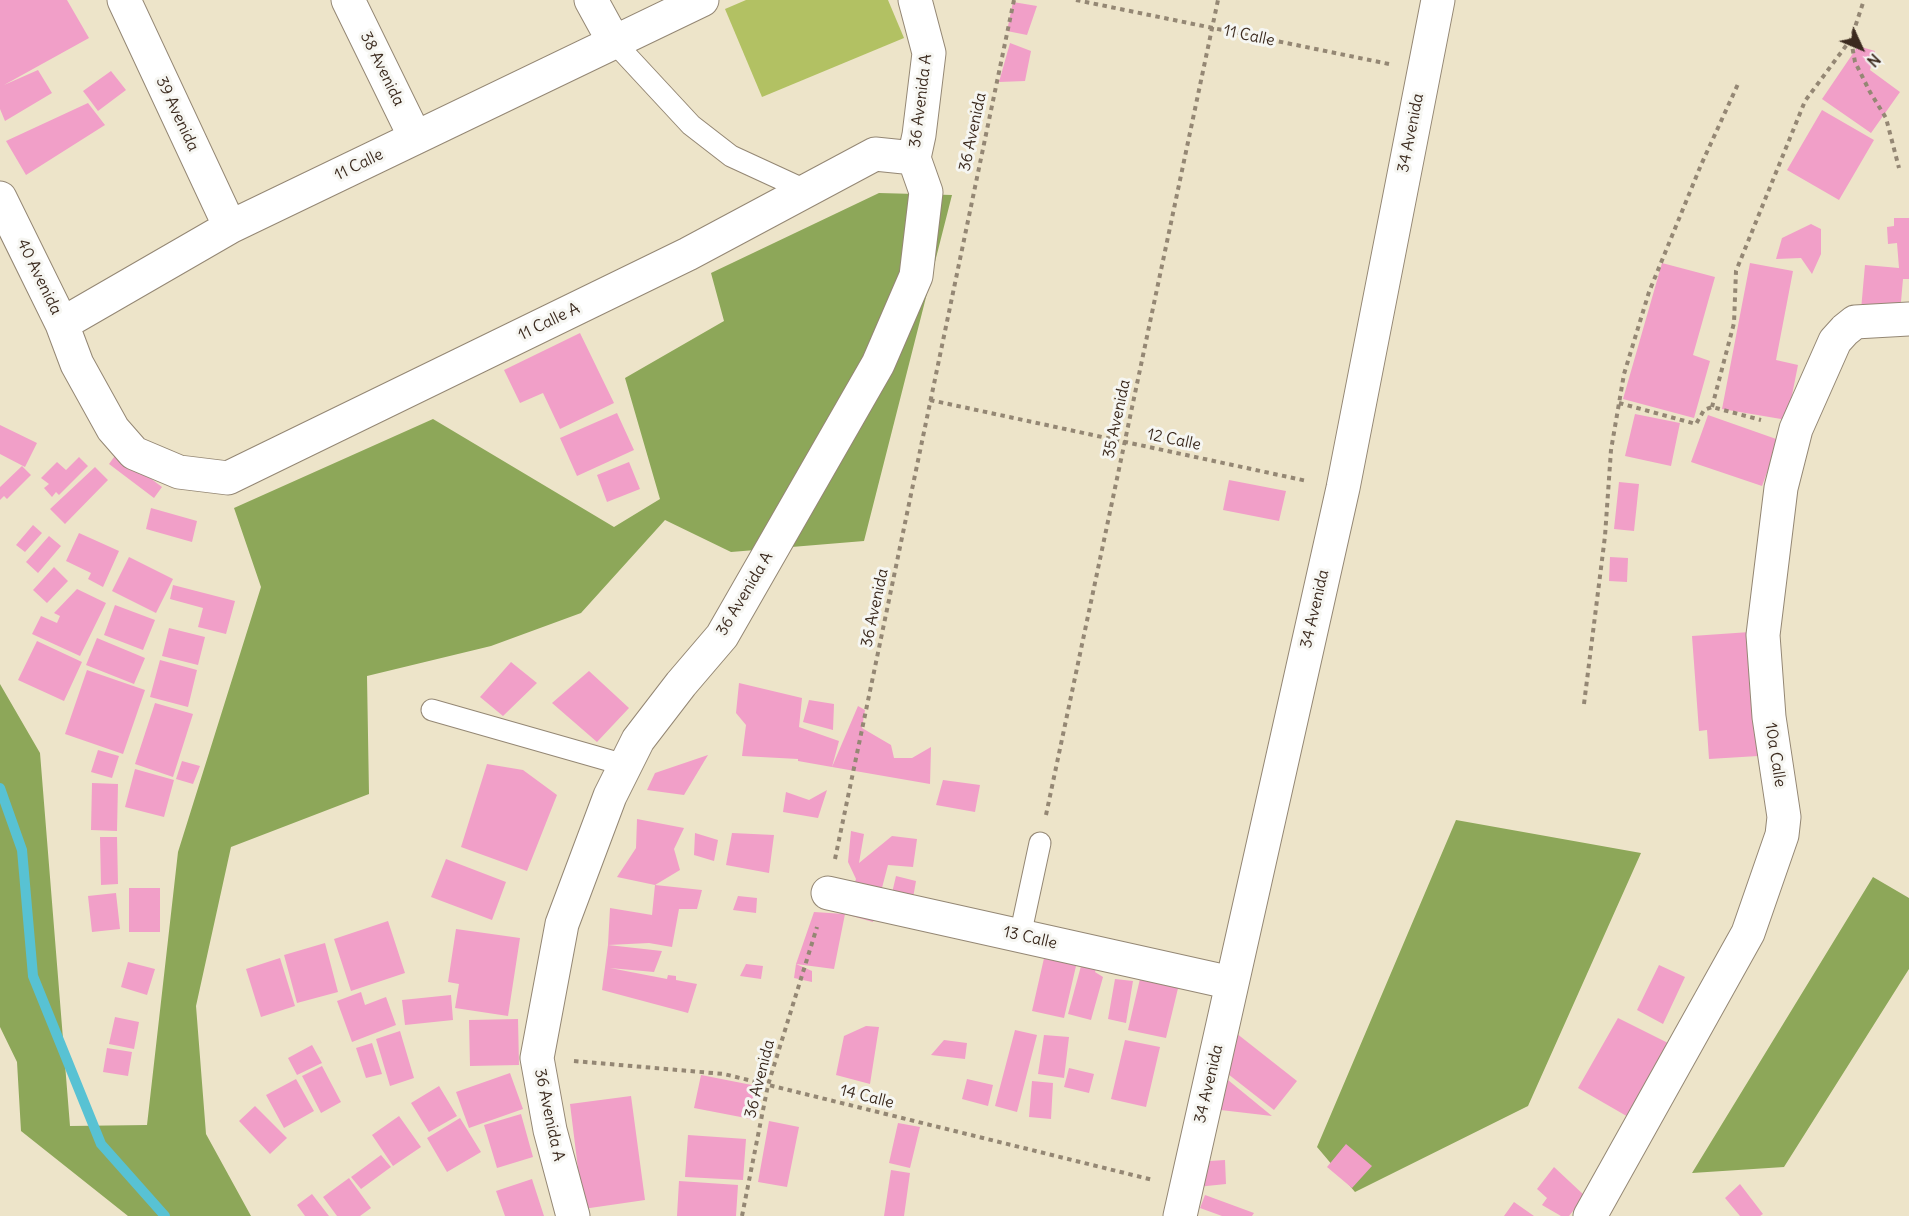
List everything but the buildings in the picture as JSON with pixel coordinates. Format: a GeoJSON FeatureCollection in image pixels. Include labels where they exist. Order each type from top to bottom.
{"type":"FeatureCollection","features":[{"type":"Feature","properties":{"kind":"street","name":"39 Avenida"},"geometry":{"type":"LineString","coordinates":[[124,0],[230,227]]}},
{"type":"Feature","properties":{"kind":"street","name":"38 Avenida"},"geometry":{"type":"LineString","coordinates":[[348,0],[415,137]]}},
{"type":"Feature","properties":{"kind":"street"},"geometry":{"type":"LineString","coordinates":[[591,0],[614,42]]}},
{"type":"Feature","properties":{"kind":"street","name":"11 Calle"},"geometry":{"type":"LineString","coordinates":[[62,324],[230,227],[702,0]]}},
{"type":"Feature","properties":{"kind":"street","name":"36 Avenida A"},"geometry":{"type":"LineString","coordinates":[[573,1216],[550,1130],[537,1058],[561,924],[610,796],[638,740],[722,636],[878,364],[916,276],[926,192],[914,158],[929,53],[915,0]]}},
{"type":"Feature","properties":{"kind":"street","name":"34 Avenida"},"geometry":{"type":"LineString","coordinates":[[1183,1202],[1343,488],[1438,0]]}},
{"type":"Feature","properties":{"kind":"street","name":"11 Calle A"},"geometry":{"type":"LineString","coordinates":[[62,324],[77,364],[113,429],[134,453],[179,472],[228,478],[688,254],[876,154],[914,158]]}},
{"type":"Feature","properties":{"kind":"street","name":"40 Avenida"},"geometry":{"type":"LineString","coordinates":[[0,198],[62,324]]}},
{"type":"Feature","properties":{"kind":"street","name":"10a Calle"},"geometry":{"type":"LineString","coordinates":[[1590,1216],[1748,933],[1782,835],[1784,817],[1769,717],[1763,635],[1781,488],[1796,429],[1831,348],[1845,330],[1855,322],[1909,319]]}},
{"type":"Feature","properties":{"kind":"street","name":"13 Calle"},"geometry":{"type":"LineString","coordinates":[[828,893],[1232,983]]}},
{"type":"Feature","properties":{"kind":"lane"},"geometry":{"type":"LineString","coordinates":[[614,42],[691,124],[731,156],[807,191]]}},
{"type":"Feature","properties":{"kind":"lane"},"geometry":{"type":"LineString","coordinates":[[432,710],[625,765]]}},
{"type":"Feature","properties":{"kind":"lane"},"geometry":{"type":"LineString","coordinates":[[1020,936],[1040,843]]}},
{"type":"Feature","properties":{"kind":"path","name":"36 Avenida"},"geometry":{"type":"LineString","coordinates":[[742,1216],[768,1084],[828,893],[1014,0]]}},
{"type":"Feature","properties":{"kind":"path","name":"11 Calle"},"geometry":{"type":"LineString","coordinates":[[1076,0],[1423,71]]}},
{"type":"Feature","properties":{"kind":"path","name":"35 Avenida"},"geometry":{"type":"LineString","coordinates":[[1040,843],[1218,0]]}},
{"type":"Feature","properties":{"kind":"path"},"geometry":{"type":"LineString","coordinates":[[1712,407],[1734,323],[1736,271],[1805,101],[1851,39],[1864,0]]}},
{"type":"Feature","properties":{"kind":"path"},"geometry":{"type":"LineString","coordinates":[[1851,39],[1856,62],[1870,92],[1886,118],[1899,168]]}},
{"type":"Feature","properties":{"kind":"path"},"geometry":{"type":"LineString","coordinates":[[1584,704],[1605,536],[1611,450],[1624,374],[1649,292],[1701,165],[1738,84]]}},
{"type":"Feature","properties":{"kind":"path","name":"12 Calle"},"geometry":{"type":"LineString","coordinates":[[930,400],[1343,488]]}},
{"type":"Feature","properties":{"kind":"path"},"geometry":{"type":"LineString","coordinates":[[1619,402],[1696,424],[1704,410],[1712,407],[1796,429]]}},
{"type":"Feature","properties":{"kind":"path","name":"14 Calle"},"geometry":{"type":"LineString","coordinates":[[537,1058],[712,1072],[768,1084],[1183,1202]]}},
{"type":"Feature","properties":{"kind":"green space"},"geometry":{"type":"Polygon","coordinates":[[[746,0],[888,0],[904,38],[762,97],[725,9],[746,0]]]}},
{"type":"Feature","properties":{"kind":"green space"},"geometry":{"type":"Polygon","coordinates":[[[879,193],[952,195],[864,541],[731,552],[665,520],[581,613],[491,646],[367,676],[369,794],[231,847],[196,1006],[206,1134],[251,1216],[128,1216],[21,1131],[17,1062],[0,1027],[0,684],[40,753],[70,1126],[147,1125],[178,852],[261,587],[234,508],[433,419],[614,527],[660,499],[625,378],[724,321],[711,273],[879,193]]]}},
{"type":"Feature","properties":{"kind":"green space"},"geometry":{"type":"Polygon","coordinates":[[[1456,820],[1641,853],[1528,1106],[1355,1192],[1317,1147],[1456,820]]]}},
{"type":"Feature","properties":{"kind":"green space"},"geometry":{"type":"Polygon","coordinates":[[[1873,877],[1909,898],[1909,969],[1784,1167],[1692,1173],[1873,877]]]}},
{"type":"Feature","properties":{"kind":"waterway"},"geometry":{"type":"LineString","coordinates":[[0,788],[22,850],[33,976],[101,1144],[165,1216]]}}]}
